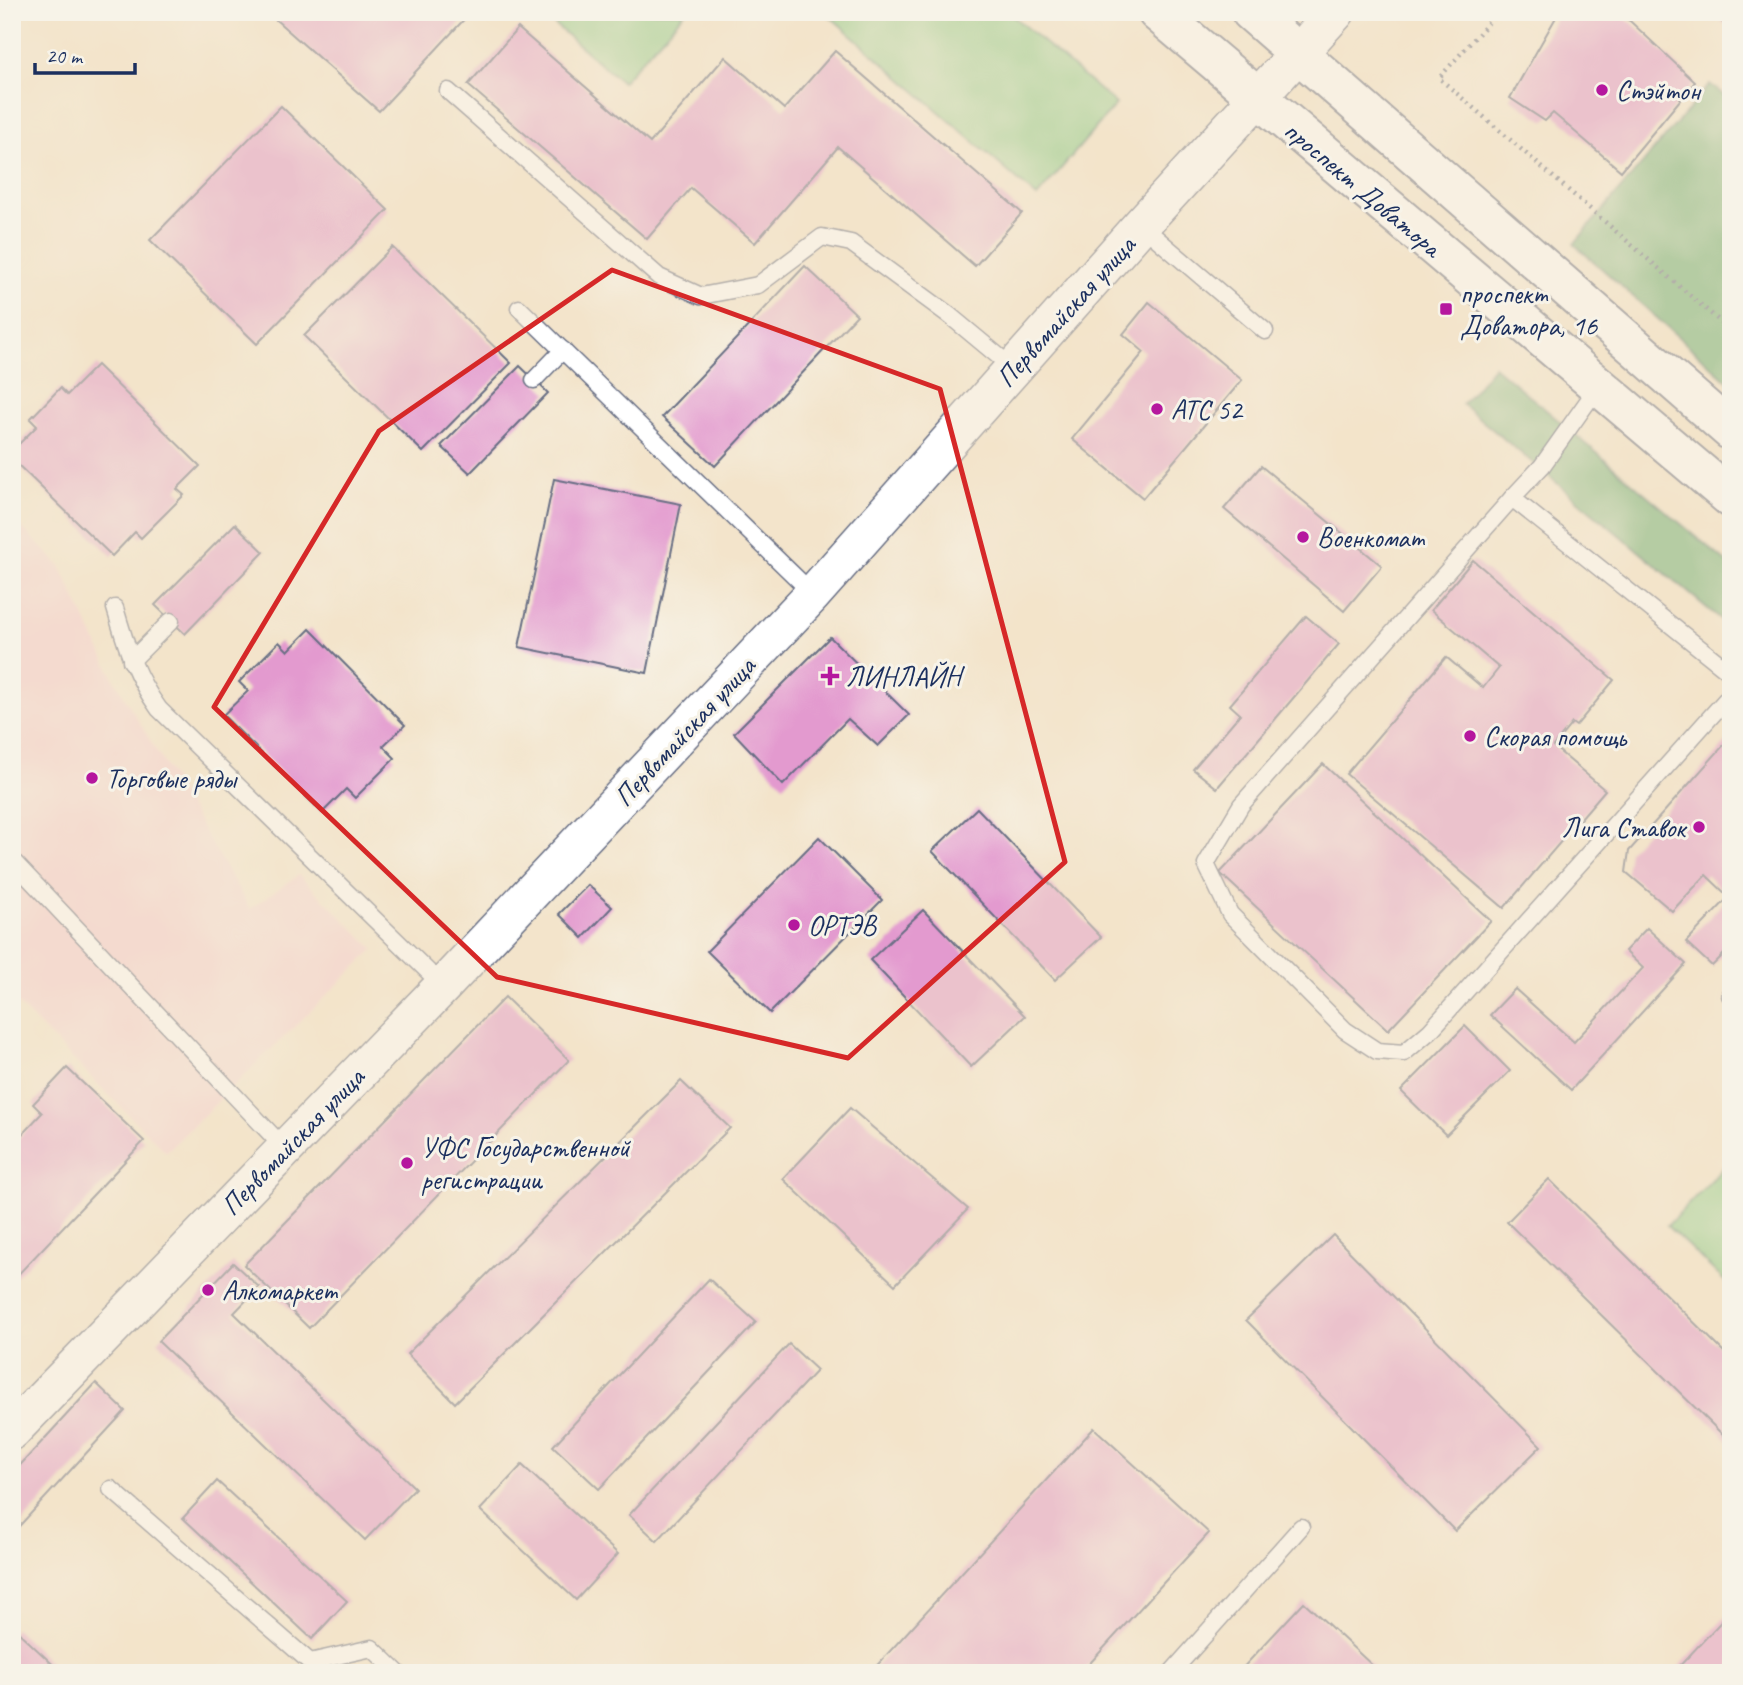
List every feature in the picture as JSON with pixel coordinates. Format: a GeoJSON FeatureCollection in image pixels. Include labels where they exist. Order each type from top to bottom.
{"type":"FeatureCollection","features":[{"type":"Feature","properties":{"kind":"main road","name":"проспект Доватора"},"geometry":{"type":"LineString","coordinates":[[1157,12],[1731,498]]}},
{"type":"Feature","properties":{"kind":"main road","name":"проспект Доватора"},"geometry":{"type":"LineString","coordinates":[[1251,12],[1731,431]]}},
{"type":"Feature","properties":{"kind":"street","name":"Первомайская улица"},"geometry":{"type":"LineString","coordinates":[[12,1431],[443,986],[813,594],[1141,225],[1335,12]]}},
{"type":"Feature","properties":{"kind":"lane"},"geometry":{"type":"LineString","coordinates":[[448,91],[659,277],[701,296],[758,285],[822,237],[851,243],[949,315],[1014,369]]}},
{"type":"Feature","properties":{"kind":"lane"},"geometry":{"type":"LineString","coordinates":[[1141,225],[1265,331]]}},
{"type":"Feature","properties":{"kind":"lane"},"geometry":{"type":"LineString","coordinates":[[519,308],[813,594]]}},
{"type":"Feature","properties":{"kind":"lane"},"geometry":{"type":"LineString","coordinates":[[534,380],[563,350]]}},
{"type":"Feature","properties":{"kind":"lane"},"geometry":{"type":"LineString","coordinates":[[1598,387],[1542,466],[1241,805],[1206,864],[1230,914],[1345,1030],[1377,1052],[1404,1053],[1430,1031],[1731,694]]}},
{"type":"Feature","properties":{"kind":"lane"},"geometry":{"type":"LineString","coordinates":[[1512,498],[1731,673]]}},
{"type":"Feature","properties":{"kind":"lane"},"geometry":{"type":"LineString","coordinates":[[116,608],[131,662],[142,685],[159,709],[443,986]]}},
{"type":"Feature","properties":{"kind":"lane"},"geometry":{"type":"LineString","coordinates":[[131,662],[171,621]]}},
{"type":"Feature","properties":{"kind":"lane"},"geometry":{"type":"LineString","coordinates":[[12,860],[285,1149]]}},
{"type":"Feature","properties":{"kind":"lane"},"geometry":{"type":"LineString","coordinates":[[111,1489],[310,1662],[372,1648],[398,1673]]}},
{"type":"Feature","properties":{"kind":"lane"},"geometry":{"type":"LineString","coordinates":[[1171,1673],[1301,1527]]}},
{"type":"Feature","properties":{"kind":"path"},"geometry":{"type":"LineString","coordinates":[[1498,12],[1439,78],[1731,331]]}},
{"type":"Feature","properties":{"kind":"highlighted area"},"geometry":{"type":"Polygon","coordinates":[[[612,270],[940,389],[1065,862],[848,1058],[497,977],[214,707],[379,431],[612,270]]]}},
{"type":"Feature","properties":{"kind":"shaded area","name":"Торговые ряды"},"geometry":{"type":"Polygon","coordinates":[[[12,517],[60,566],[115,681],[250,909],[299,875],[374,949],[166,1152],[12,998],[12,517]]]}},
{"type":"Feature","properties":{"kind":"green space"},"geometry":{"type":"Polygon","coordinates":[[[540,12],[685,12],[622,82],[540,12]]]}},
{"type":"Feature","properties":{"kind":"green space"},"geometry":{"type":"Polygon","coordinates":[[[825,12],[1008,12],[1116,104],[1037,197],[825,12]]]}},
{"type":"Feature","properties":{"kind":"green space"},"geometry":{"type":"Polygon","coordinates":[[[1710,84],[1731,101],[1731,384],[1574,244],[1710,84]]]}},
{"type":"Feature","properties":{"kind":"green space"},"geometry":{"type":"Polygon","coordinates":[[[1494,366],[1731,566],[1731,628],[1462,404],[1494,366]]]}},
{"type":"Feature","properties":{"kind":"green space"},"geometry":{"type":"Polygon","coordinates":[[[1731,1160],[1731,1287],[1667,1226],[1731,1160]]]}},
{"type":"Feature","properties":{"kind":"building"},"geometry":{"type":"Polygon","coordinates":[[[267,12],[471,12],[379,111],[267,12]]]}},
{"type":"Feature","properties":{"kind":"building","name":"Стэйтон"},"geometry":{"type":"Polygon","coordinates":[[[1559,12],[1613,12],[1630,21],[1695,82],[1621,171],[1553,113],[1545,121],[1510,98],[1559,12]]]}},
{"type":"Feature","properties":{"kind":"building"},"geometry":{"type":"Polygon","coordinates":[[[1710,12],[1731,12],[1731,29],[1710,12]]]}},
{"type":"Feature","properties":{"kind":"building"},"geometry":{"type":"Polygon","coordinates":[[[518,28],[650,143],[725,57],[784,109],[835,51],[1022,213],[975,266],[838,147],[755,243],[691,188],[647,239],[468,85],[518,28]]]}},
{"type":"Feature","properties":{"kind":"building"},"geometry":{"type":"Polygon","coordinates":[[[281,106],[388,210],[257,344],[150,240],[281,106]]]}},
{"type":"Feature","properties":{"kind":"building"},"geometry":{"type":"Polygon","coordinates":[[[392,247],[511,363],[423,452],[304,336],[392,247]]]}},
{"type":"Feature","properties":{"kind":"building"},"geometry":{"type":"Polygon","coordinates":[[[805,266],[857,315],[715,466],[662,417],[805,266]]]}},
{"type":"Feature","properties":{"kind":"building","name":"АТС 52"},"geometry":{"type":"Polygon","coordinates":[[[1149,302],[1242,380],[1143,498],[1072,439],[1144,352],[1123,334],[1149,302]]]}},
{"type":"Feature","properties":{"kind":"building"},"geometry":{"type":"Polygon","coordinates":[[[97,365],[200,466],[177,489],[184,495],[141,538],[135,532],[112,556],[12,459],[12,451],[37,426],[30,419],[60,388],[67,395],[97,365]]]}},
{"type":"Feature","properties":{"kind":"building"},"geometry":{"type":"Polygon","coordinates":[[[520,366],[548,393],[470,473],[441,446],[520,366]]]}},
{"type":"Feature","properties":{"kind":"building","name":"Военкомат"},"geometry":{"type":"Polygon","coordinates":[[[1261,466],[1382,566],[1344,611],[1224,509],[1261,466]]]}},
{"type":"Feature","properties":{"kind":"building"},"geometry":{"type":"Polygon","coordinates":[[[554,479],[681,504],[647,673],[519,647],[554,479]]]}},
{"type":"Feature","properties":{"kind":"building"},"geometry":{"type":"Polygon","coordinates":[[[235,524],[264,552],[185,634],[155,605],[235,524]]]}},
{"type":"Feature","properties":{"kind":"building","name":"Скорая помощь"},"geometry":{"type":"Polygon","coordinates":[[[1473,560],[1614,680],[1576,726],[1572,723],[1553,746],[1605,790],[1504,908],[1346,774],[1446,657],[1483,688],[1499,668],[1431,610],[1473,560]]]}},
{"type":"Feature","properties":{"kind":"building"},"geometry":{"type":"Polygon","coordinates":[[[1306,616],[1339,644],[1217,788],[1193,769],[1240,714],[1230,705],[1306,616]]]}},
{"type":"Feature","properties":{"kind":"building"},"geometry":{"type":"Polygon","coordinates":[[[310,629],[405,725],[383,746],[395,758],[355,798],[346,789],[322,813],[223,715],[248,691],[239,682],[279,642],[288,651],[310,629]]]}},
{"type":"Feature","properties":{"kind":"building","name":"ЛИНЛАЙН"},"geometry":{"type":"Polygon","coordinates":[[[830,637],[909,715],[878,746],[848,719],[783,785],[734,733],[830,637]]]}},
{"type":"Feature","properties":{"kind":"building"},"geometry":{"type":"Polygon","coordinates":[[[1731,737],[1731,947],[1712,966],[1686,942],[1729,897],[1706,875],[1672,911],[1626,872],[1629,851],[1731,737]]]}},
{"type":"Feature","properties":{"kind":"building"},"geometry":{"type":"Polygon","coordinates":[[[1323,764],[1491,921],[1388,1030],[1220,873],[1323,764]]]}},
{"type":"Feature","properties":{"kind":"building"},"geometry":{"type":"Polygon","coordinates":[[[977,808],[1101,937],[1055,980],[932,851],[977,808]]]}},
{"type":"Feature","properties":{"kind":"building","name":"ОРТЭВ"},"geometry":{"type":"Polygon","coordinates":[[[819,837],[882,900],[770,1013],[707,951],[819,837]]]}},
{"type":"Feature","properties":{"kind":"building"},"geometry":{"type":"Polygon","coordinates":[[[588,885],[612,907],[583,938],[559,914],[588,885]]]}},
{"type":"Feature","properties":{"kind":"building"},"geometry":{"type":"Polygon","coordinates":[[[923,910],[1025,1016],[971,1067],[870,960],[923,910]]]}},
{"type":"Feature","properties":{"kind":"building"},"geometry":{"type":"Polygon","coordinates":[[[1647,928],[1686,964],[1571,1090],[1490,1015],[1515,989],[1574,1042],[1643,968],[1625,951],[1647,928]]]}},
{"type":"Feature","properties":{"kind":"building","name":"УФС Государственной регистрации"},"geometry":{"type":"Polygon","coordinates":[[[505,997],[569,1060],[309,1328],[244,1265],[505,997]]]}},
{"type":"Feature","properties":{"kind":"building"},"geometry":{"type":"Polygon","coordinates":[[[1465,1026],[1510,1071],[1446,1135],[1401,1091],[1465,1026]]]}},
{"type":"Feature","properties":{"kind":"building"},"geometry":{"type":"Polygon","coordinates":[[[67,1068],[144,1141],[12,1281],[12,1145],[42,1113],[33,1104],[67,1068]]]}},
{"type":"Feature","properties":{"kind":"building"},"geometry":{"type":"Polygon","coordinates":[[[681,1081],[730,1128],[455,1403],[407,1354],[681,1081]]]}},
{"type":"Feature","properties":{"kind":"building"},"geometry":{"type":"Polygon","coordinates":[[[850,1108],[968,1209],[895,1285],[783,1179],[850,1108]]]}},
{"type":"Feature","properties":{"kind":"building"},"geometry":{"type":"Polygon","coordinates":[[[1549,1179],[1731,1359],[1731,1443],[1507,1222],[1549,1179]]]}},
{"type":"Feature","properties":{"kind":"building"},"geometry":{"type":"Polygon","coordinates":[[[1333,1235],[1541,1446],[1455,1531],[1246,1320],[1333,1235]]]}},
{"type":"Feature","properties":{"kind":"building"},"geometry":{"type":"Polygon","coordinates":[[[233,1263],[259,1287],[234,1313],[415,1488],[365,1540],[158,1341],[233,1263]]]}},
{"type":"Feature","properties":{"kind":"building"},"geometry":{"type":"Polygon","coordinates":[[[709,1279],[756,1322],[599,1489],[553,1446],[709,1279]]]}},
{"type":"Feature","properties":{"kind":"building"},"geometry":{"type":"Polygon","coordinates":[[[789,1344],[817,1370],[657,1541],[629,1515],[789,1344]]]}},
{"type":"Feature","properties":{"kind":"building"},"geometry":{"type":"Polygon","coordinates":[[[96,1383],[125,1411],[12,1534],[12,1474],[96,1383]]]}},
{"type":"Feature","properties":{"kind":"building"},"geometry":{"type":"Polygon","coordinates":[[[1094,1428],[1209,1533],[1081,1673],[870,1673],[1094,1428]]]}},
{"type":"Feature","properties":{"kind":"building"},"geometry":{"type":"Polygon","coordinates":[[[522,1465],[618,1554],[576,1600],[480,1510],[522,1465]]]}},
{"type":"Feature","properties":{"kind":"building"},"geometry":{"type":"Polygon","coordinates":[[[217,1481],[347,1601],[312,1639],[183,1518],[217,1481]]]}},
{"type":"Feature","properties":{"kind":"building"},"geometry":{"type":"Polygon","coordinates":[[[1304,1602],[1374,1667],[1368,1673],[1238,1673],[1304,1602]]]}},
{"type":"Feature","properties":{"kind":"building"},"geometry":{"type":"Polygon","coordinates":[[[1731,1611],[1731,1673],[1673,1673],[1731,1611]]]}},
{"type":"Feature","properties":{"kind":"building"},"geometry":{"type":"Polygon","coordinates":[[[15,1629],[62,1673],[12,1673],[12,1632],[15,1629]]]}},
{"type":"Feature","properties":{"kind":"place","name":"Стэйтон"},"geometry":{"type":"Point","coordinates":[1602,90]}},
{"type":"Feature","properties":{"kind":"place","name":"проспект Доватора, 16"},"geometry":{"type":"Point","coordinates":[1446,309]}},
{"type":"Feature","properties":{"kind":"place","name":"АТС 52"},"geometry":{"type":"Point","coordinates":[1157,409]}},
{"type":"Feature","properties":{"kind":"place","name":"Военкомат"},"geometry":{"type":"Point","coordinates":[1303,537]}},
{"type":"Feature","properties":{"kind":"place","name":"ЛИНЛАЙН"},"geometry":{"type":"Point","coordinates":[830,676]}},
{"type":"Feature","properties":{"kind":"place","name":"Скорая помощь"},"geometry":{"type":"Point","coordinates":[1470,736]}},
{"type":"Feature","properties":{"kind":"place","name":"Торговые ряды"},"geometry":{"type":"Point","coordinates":[92,778]}},
{"type":"Feature","properties":{"kind":"place","name":"Лига Ставок"},"geometry":{"type":"Point","coordinates":[1699,827]}},
{"type":"Feature","properties":{"kind":"place","name":"ОРТЭВ"},"geometry":{"type":"Point","coordinates":[794,925]}},
{"type":"Feature","properties":{"kind":"place","name":"УФС Государственной регистрации"},"geometry":{"type":"Point","coordinates":[407,1163]}},
{"type":"Feature","properties":{"kind":"place","name":"Алкомаркет"},"geometry":{"type":"Point","coordinates":[208,1290]}}]}
